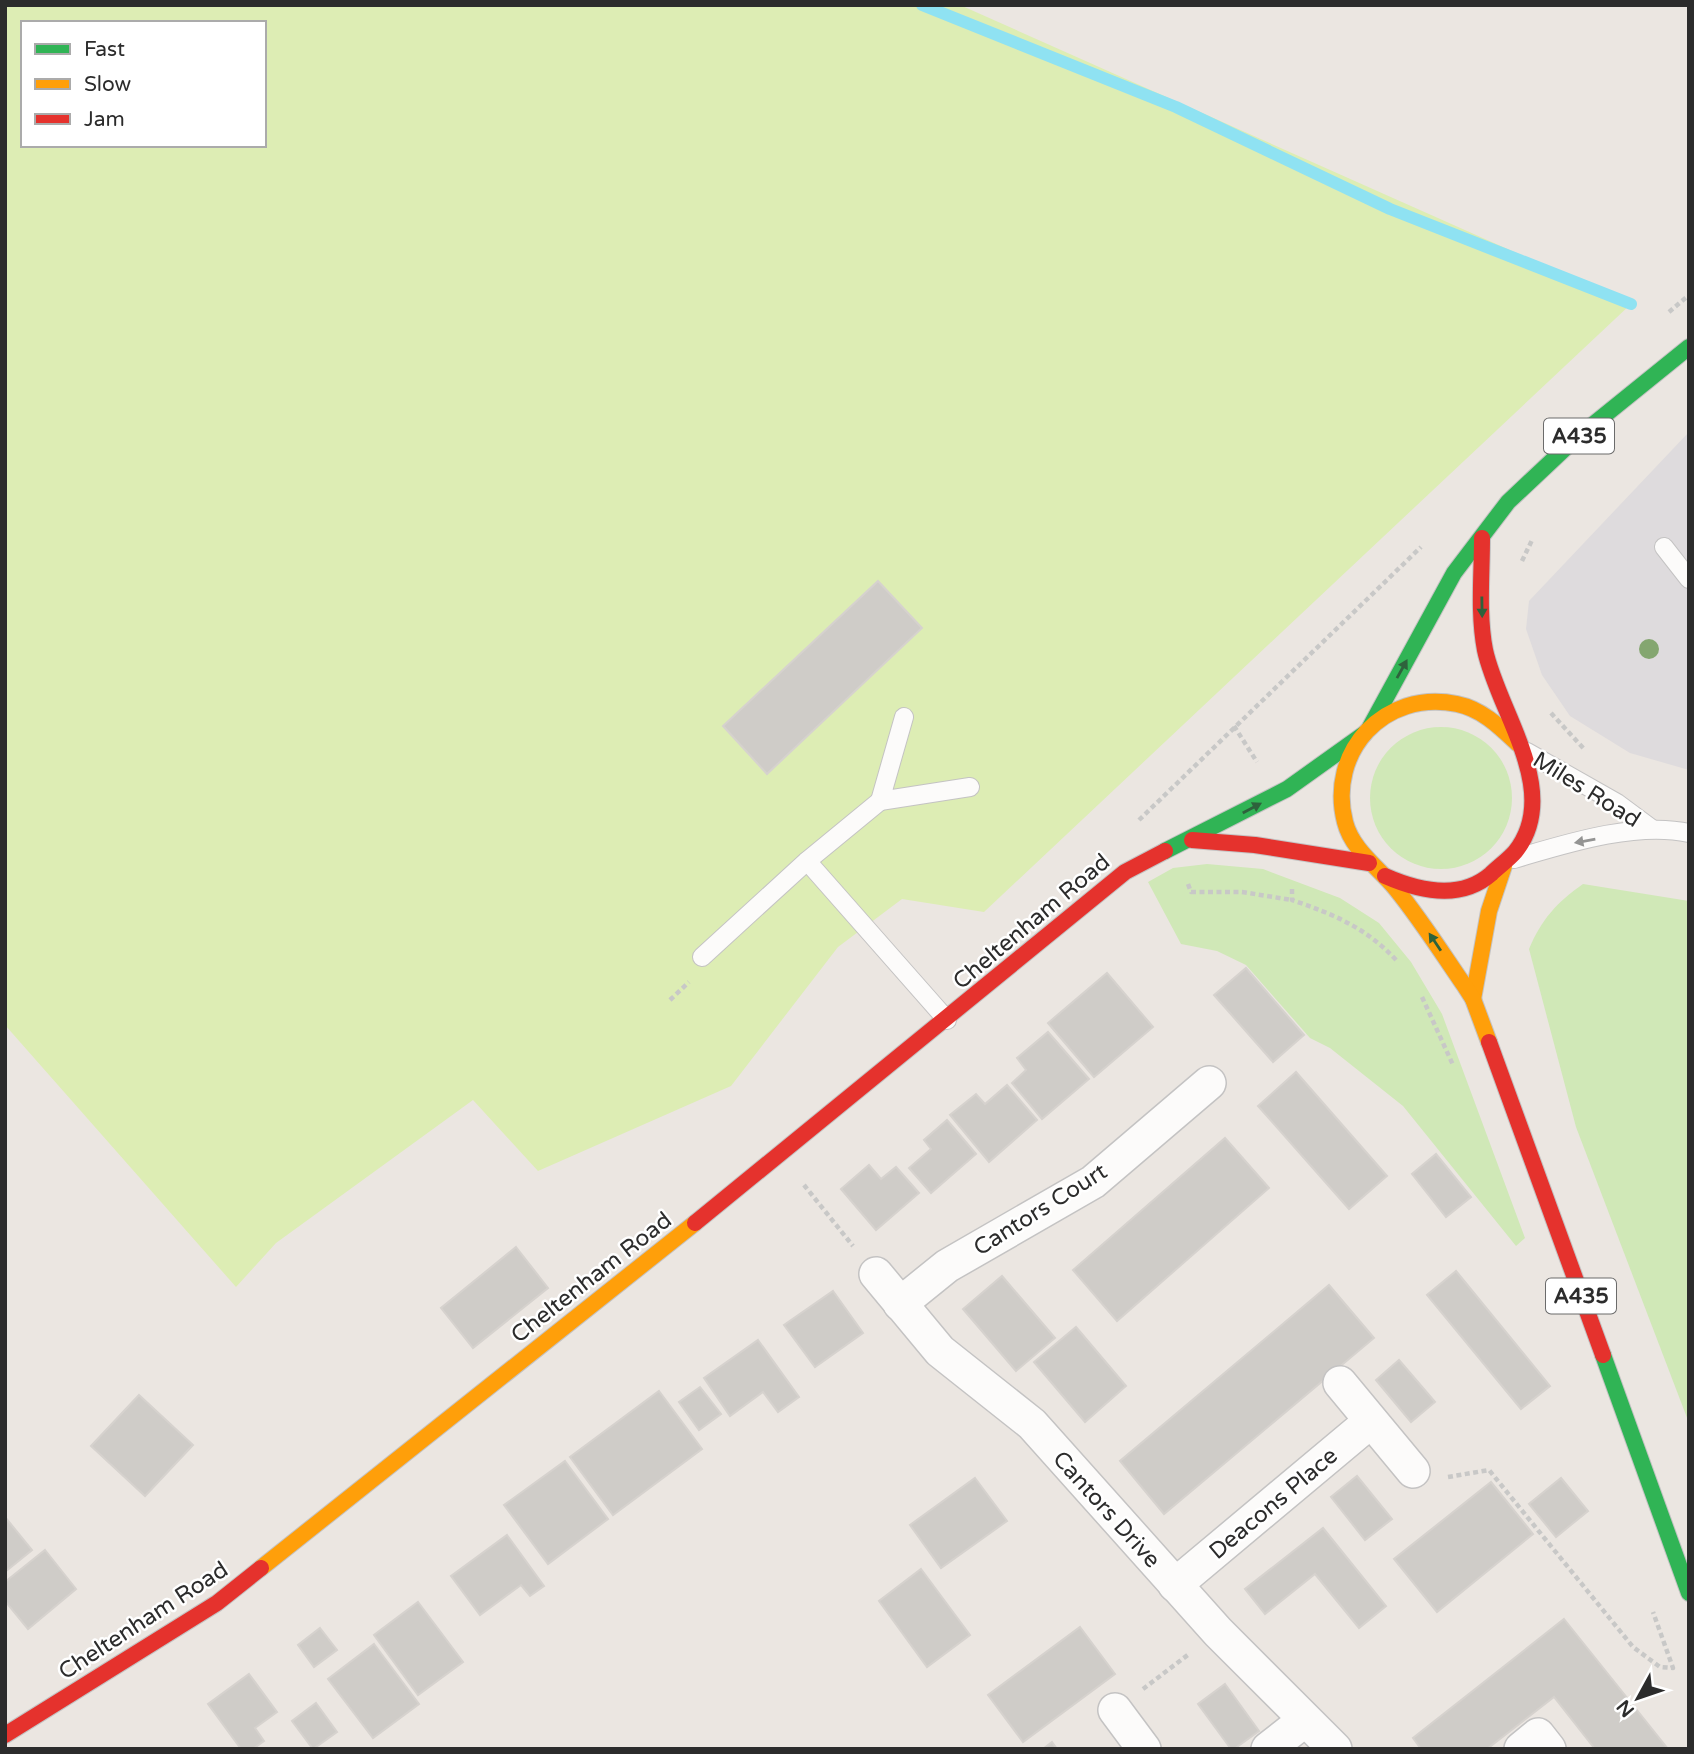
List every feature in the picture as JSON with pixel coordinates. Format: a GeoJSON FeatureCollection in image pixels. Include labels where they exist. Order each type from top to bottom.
{"type":"FeatureCollection","features":[{"type":"Feature","properties":{"kind":"main road","name":"A435"},"geometry":{"type":"LineString","coordinates":[[1366,731],[1454,573],[1508,502],[1538,472],[1689,347]]}},
{"type":"Feature","properties":{"kind":"main road"},"geometry":{"type":"LineString","coordinates":[[1473,999],[1489,911],[1507,863],[1523,840],[1534,799],[1533,782],[1485,650],[1482,538]]}},
{"type":"Feature","properties":{"kind":"main road"},"geometry":{"type":"LineString","coordinates":[[1507,863],[1478,884],[1442,892],[1413,889],[1385,876],[1369,863],[1351,837],[1342,804],[1346,765],[1366,731],[1403,706],[1431,700],[1465,703],[1494,718],[1520,747]]}},
{"type":"Feature","properties":{"kind":"main road","name":"Cheltenham Road"},"geometry":{"type":"LineString","coordinates":[[5,1735],[217,1603],[780,1156],[1125,872],[1149,857],[1192,840],[1278,794],[1366,731]]}},
{"type":"Feature","properties":{"kind":"main road","name":"Cheltenham Road"},"geometry":{"type":"LineString","coordinates":[[1192,840],[1293,851],[1369,863]]}},
{"type":"Feature","properties":{"kind":"main road","name":"A435"},"geometry":{"type":"LineString","coordinates":[[1385,876],[1432,935],[1473,999],[1689,1593]]}},
{"type":"Feature","properties":{"kind":"street","name":"Cantors Court"},"geometry":{"type":"LineString","coordinates":[[900,1304],[947,1266],[1093,1182],[1209,1083]]}},
{"type":"Feature","properties":{"kind":"street","name":"Cantors Drive"},"geometry":{"type":"LineString","coordinates":[[876,1274],[940,1352],[1032,1424],[1218,1632],[1335,1749]]}},
{"type":"Feature","properties":{"kind":"street"},"geometry":{"type":"LineString","coordinates":[[1340,1383],[1413,1471]]}},
{"type":"Feature","properties":{"kind":"street","name":"Deacons Place"},"geometry":{"type":"LineString","coordinates":[[1175,1585],[1371,1421]]}},
{"type":"Feature","properties":{"kind":"street"},"geometry":{"type":"LineString","coordinates":[[1115,1710],[1144,1749]]}},
{"type":"Feature","properties":{"kind":"street"},"geometry":{"type":"LineString","coordinates":[[1268,1749],[1304,1720]]}},
{"type":"Feature","properties":{"kind":"street"},"geometry":{"type":"LineString","coordinates":[[1521,1749],[1538,1735],[1549,1749]]}},
{"type":"Feature","properties":{"kind":"lane"},"geometry":{"type":"LineString","coordinates":[[1664,547],[1689,579]]}},
{"type":"Feature","properties":{"kind":"lane"},"geometry":{"type":"LineString","coordinates":[[880,801],[904,717]]}},
{"type":"Feature","properties":{"kind":"lane","name":"Miles Road"},"geometry":{"type":"LineString","coordinates":[[1520,747],[1617,803],[1652,829]]}},
{"type":"Feature","properties":{"kind":"lane"},"geometry":{"type":"LineString","coordinates":[[702,957],[807,862],[880,801],[970,787]]}},
{"type":"Feature","properties":{"kind":"lane","name":"Miles Road"},"geometry":{"type":"LineString","coordinates":[[1507,863],[1559,845],[1652,829],[1689,832]]}},
{"type":"Feature","properties":{"kind":"lane"},"geometry":{"type":"LineString","coordinates":[[807,862],[947,1020]]}},
{"type":"Feature","properties":{"kind":"path"},"geometry":{"type":"LineString","coordinates":[[1518,569],[1536,532]]}},
{"type":"Feature","properties":{"kind":"path"},"geometry":{"type":"LineString","coordinates":[[1140,816],[1428,541]]}},
{"type":"Feature","properties":{"kind":"path"},"geometry":{"type":"LineString","coordinates":[[1548,710],[1562,727],[1594,756]]}},
{"type":"Feature","properties":{"kind":"path"},"geometry":{"type":"LineString","coordinates":[[1234,726],[1278,794]]}},
{"type":"Feature","properties":{"kind":"path"},"geometry":{"type":"LineString","coordinates":[[1293,851],[1292,900],[1336,916],[1371,935],[1405,970]]}},
{"type":"Feature","properties":{"kind":"path"},"geometry":{"type":"LineString","coordinates":[[1416,988],[1453,1067]]}},
{"type":"Feature","properties":{"kind":"path"},"geometry":{"type":"LineString","coordinates":[[780,1156],[876,1274]]}},
{"type":"Feature","properties":{"kind":"path"},"geometry":{"type":"LineString","coordinates":[[1413,1471],[1425,1481],[1489,1470],[1633,1647],[1660,1667],[1673,1668],[1650,1604]]}},
{"type":"Feature","properties":{"kind":"path"},"geometry":{"type":"LineString","coordinates":[[1115,1710],[1218,1632]]}},
{"type":"Feature","properties":{"kind":"shaded area"},"geometry":{"type":"Polygon","coordinates":[[[1689,432],[1689,770],[1630,753],[1570,716],[1542,675],[1526,629],[1529,601],[1689,432]]]}},
{"type":"Feature","properties":{"kind":"green space"},"geometry":{"type":"Polygon","coordinates":[[[5,5],[960,5],[1631,304],[984,912],[902,899],[838,947],[731,1086],[538,1171],[473,1100],[276,1243],[236,1287],[5,1025],[5,5]]]}},
{"type":"Feature","properties":{"kind":"green space"},"geometry":{"type":"Polygon","coordinates":[[[1441,727],[1468,732],[1491,748],[1507,771],[1512,798],[1507,825],[1491,848],[1468,864],[1441,869],[1414,864],[1391,848],[1375,825],[1370,798],[1375,771],[1391,748],[1414,732],[1441,727]]]}},
{"type":"Feature","properties":{"kind":"green space"},"geometry":{"type":"Polygon","coordinates":[[[1207,864],[1263,869],[1340,898],[1379,923],[1411,962],[1442,1014],[1525,1238],[1516,1246],[1403,1106],[1330,1048],[1310,1038],[1246,965],[1217,951],[1181,944],[1148,882],[1173,868],[1207,864]]]}},
{"type":"Feature","properties":{"kind":"green space"},"geometry":{"type":"Polygon","coordinates":[[[1583,884],[1689,901],[1689,1423],[1576,1127],[1529,949],[1551,912],[1583,884]]]}},
{"type":"Feature","properties":{"kind":"building"},"geometry":{"type":"Polygon","coordinates":[[[878,581],[922,628],[767,774],[723,726],[878,581]]]}},
{"type":"Feature","properties":{"kind":"building"},"geometry":{"type":"Polygon","coordinates":[[[1246,968],[1304,1035],[1273,1062],[1214,995],[1246,968]]]}},
{"type":"Feature","properties":{"kind":"building"},"geometry":{"type":"Polygon","coordinates":[[[1107,973],[1153,1027],[1094,1077],[1048,1023],[1107,973]]]}},
{"type":"Feature","properties":{"kind":"building"},"geometry":{"type":"Polygon","coordinates":[[[1048,1032],[1089,1079],[1042,1119],[1012,1083],[1026,1070],[1017,1058],[1048,1032]]]}},
{"type":"Feature","properties":{"kind":"building"},"geometry":{"type":"Polygon","coordinates":[[[1296,1072],[1387,1176],[1349,1209],[1258,1106],[1296,1072]]]}},
{"type":"Feature","properties":{"kind":"building"},"geometry":{"type":"Polygon","coordinates":[[[1007,1085],[1037,1120],[989,1162],[950,1115],[976,1094],[985,1104],[1007,1085]]]}},
{"type":"Feature","properties":{"kind":"building"},"geometry":{"type":"Polygon","coordinates":[[[947,1120],[976,1154],[931,1193],[909,1168],[931,1149],[924,1140],[947,1120]]]}},
{"type":"Feature","properties":{"kind":"building"},"geometry":{"type":"Polygon","coordinates":[[[1225,1138],[1269,1188],[1117,1321],[1073,1270],[1225,1138]]]}},
{"type":"Feature","properties":{"kind":"building"},"geometry":{"type":"Polygon","coordinates":[[[1436,1154],[1471,1197],[1446,1217],[1412,1174],[1436,1154]]]}},
{"type":"Feature","properties":{"kind":"building"},"geometry":{"type":"Polygon","coordinates":[[[869,1165],[881,1179],[896,1167],[919,1193],[876,1230],[841,1189],[869,1165]]]}},
{"type":"Feature","properties":{"kind":"building"},"geometry":{"type":"Polygon","coordinates":[[[516,1247],[548,1288],[473,1348],[441,1308],[516,1247]]]}},
{"type":"Feature","properties":{"kind":"building"},"geometry":{"type":"Polygon","coordinates":[[[1456,1271],[1550,1386],[1521,1409],[1427,1295],[1456,1271]]]}},
{"type":"Feature","properties":{"kind":"building"},"geometry":{"type":"Polygon","coordinates":[[[1002,1276],[1055,1338],[1016,1371],[963,1309],[1002,1276]]]}},
{"type":"Feature","properties":{"kind":"building"},"geometry":{"type":"Polygon","coordinates":[[[1329,1285],[1374,1338],[1164,1514],[1120,1461],[1329,1285]]]}},
{"type":"Feature","properties":{"kind":"building"},"geometry":{"type":"Polygon","coordinates":[[[833,1291],[863,1333],[815,1367],[784,1325],[833,1291]]]}},
{"type":"Feature","properties":{"kind":"building"},"geometry":{"type":"Polygon","coordinates":[[[1076,1327],[1126,1386],[1085,1422],[1034,1362],[1076,1327]]]}},
{"type":"Feature","properties":{"kind":"building"},"geometry":{"type":"Polygon","coordinates":[[[758,1340],[799,1397],[778,1412],[763,1392],[730,1416],[704,1378],[758,1340]]]}},
{"type":"Feature","properties":{"kind":"building"},"geometry":{"type":"Polygon","coordinates":[[[1399,1360],[1435,1402],[1411,1422],[1376,1380],[1399,1360]]]}},
{"type":"Feature","properties":{"kind":"building"},"geometry":{"type":"Polygon","coordinates":[[[700,1387],[721,1414],[699,1430],[679,1402],[700,1387]]]}},
{"type":"Feature","properties":{"kind":"building"},"geometry":{"type":"Polygon","coordinates":[[[659,1391],[702,1449],[613,1515],[570,1457],[659,1391]]]}},
{"type":"Feature","properties":{"kind":"building"},"geometry":{"type":"Polygon","coordinates":[[[139,1395],[193,1445],[145,1496],[91,1446],[139,1395]]]}},
{"type":"Feature","properties":{"kind":"building"},"geometry":{"type":"Polygon","coordinates":[[[565,1461],[608,1519],[548,1564],[504,1505],[565,1461]]]}},
{"type":"Feature","properties":{"kind":"building"},"geometry":{"type":"Polygon","coordinates":[[[1357,1476],[1392,1519],[1365,1540],[1331,1497],[1357,1476]]]}},
{"type":"Feature","properties":{"kind":"building"},"geometry":{"type":"Polygon","coordinates":[[[975,1478],[1007,1521],[941,1568],[910,1525],[975,1478]]]}},
{"type":"Feature","properties":{"kind":"building"},"geometry":{"type":"Polygon","coordinates":[[[1561,1478],[1588,1511],[1556,1537],[1529,1504],[1561,1478]]]}},
{"type":"Feature","properties":{"kind":"building"},"geometry":{"type":"Polygon","coordinates":[[[1491,1482],[1533,1534],[1437,1612],[1394,1559],[1491,1482]]]}},
{"type":"Feature","properties":{"kind":"building"},"geometry":{"type":"Polygon","coordinates":[[[5,1517],[32,1550],[5,1572],[5,1517]]]}},
{"type":"Feature","properties":{"kind":"building"},"geometry":{"type":"Polygon","coordinates":[[[1323,1528],[1386,1606],[1359,1628],[1315,1574],[1265,1614],[1245,1589],[1323,1528]]]}},
{"type":"Feature","properties":{"kind":"building"},"geometry":{"type":"Polygon","coordinates":[[[507,1535],[544,1586],[530,1596],[521,1585],[480,1615],[451,1576],[507,1535]]]}},
{"type":"Feature","properties":{"kind":"building"},"geometry":{"type":"Polygon","coordinates":[[[45,1550],[76,1589],[28,1629],[5,1601],[5,1582],[45,1550]]]}},
{"type":"Feature","properties":{"kind":"building"},"geometry":{"type":"Polygon","coordinates":[[[921,1569],[970,1635],[927,1667],[879,1601],[921,1569]]]}},
{"type":"Feature","properties":{"kind":"building"},"geometry":{"type":"Polygon","coordinates":[[[418,1602],[463,1662],[418,1695],[374,1635],[418,1602]]]}},
{"type":"Feature","properties":{"kind":"building"},"geometry":{"type":"Polygon","coordinates":[[[1564,1619],[1668,1749],[1595,1749],[1554,1697],[1487,1749],[1421,1749],[1413,1738],[1564,1619]]]}},
{"type":"Feature","properties":{"kind":"building"},"geometry":{"type":"Polygon","coordinates":[[[1080,1627],[1115,1674],[1023,1742],[988,1695],[1080,1627]]]}},
{"type":"Feature","properties":{"kind":"building"},"geometry":{"type":"Polygon","coordinates":[[[320,1628],[337,1650],[314,1667],[298,1645],[320,1628]]]}},
{"type":"Feature","properties":{"kind":"building"},"geometry":{"type":"Polygon","coordinates":[[[374,1644],[419,1704],[373,1738],[328,1679],[374,1644]]]}},
{"type":"Feature","properties":{"kind":"building"},"geometry":{"type":"Polygon","coordinates":[[[249,1674],[277,1712],[255,1728],[264,1741],[253,1749],[241,1749],[208,1704],[249,1674]]]}},
{"type":"Feature","properties":{"kind":"building"},"geometry":{"type":"Polygon","coordinates":[[[1225,1684],[1259,1731],[1234,1749],[1231,1749],[1198,1704],[1225,1684]]]}},
{"type":"Feature","properties":{"kind":"building"},"geometry":{"type":"Polygon","coordinates":[[[316,1703],[337,1732],[313,1749],[292,1721],[316,1703]]]}},
{"type":"Feature","properties":{"kind":"building"},"geometry":{"type":"Polygon","coordinates":[[[1052,1742],[1057,1749],[1043,1749],[1052,1742]]]}},
{"type":"Feature","properties":{"kind":"waterway"},"geometry":{"type":"LineString","coordinates":[[922,5],[1176,107],[1390,209],[1631,304]]}},
{"type":"Feature","properties":{"kind":"traffic: fast"},"geometry":{"type":"LineString","coordinates":[[1370,727],[1454,573],[1508,502],[1574,440],[1689,347]]}},
{"type":"Feature","properties":{"kind":"traffic: fast"},"geometry":{"type":"LineString","coordinates":[[1165,851],[1287,789],[1364,734]]}},
{"type":"Feature","properties":{"kind":"traffic: fast"},"geometry":{"type":"LineString","coordinates":[[1603,1355],[1689,1593]]}},
{"type":"Feature","properties":{"kind":"traffic: slow"},"geometry":{"type":"LineString","coordinates":[[1489,1042],[1473,999],[1464,985],[1405,901],[1354,841],[1345,822],[1342,796],[1345,772],[1353,750],[1367,731],[1385,716],[1406,706],[1430,702],[1466,706],[1490,720],[1518,744]]}},
{"type":"Feature","properties":{"kind":"traffic: slow"},"geometry":{"type":"LineString","coordinates":[[1473,999],[1489,911],[1504,866]]}},
{"type":"Feature","properties":{"kind":"traffic: slow"},"geometry":{"type":"LineString","coordinates":[[261,1568],[695,1223]]}},
{"type":"Feature","properties":{"kind":"traffic: jam"},"geometry":{"type":"LineString","coordinates":[[1385,876],[1425,889],[1439,891],[1466,888],[1491,874],[1509,858],[1528,829],[1532,804],[1530,778],[1485,650],[1481,608],[1482,538]]}},
{"type":"Feature","properties":{"kind":"traffic: jam"},"geometry":{"type":"LineString","coordinates":[[1192,840],[1255,845],[1369,863]]}},
{"type":"Feature","properties":{"kind":"traffic: jam"},"geometry":{"type":"LineString","coordinates":[[695,1223],[1125,872],[1165,851]]}},
{"type":"Feature","properties":{"kind":"traffic: jam"},"geometry":{"type":"LineString","coordinates":[[1489,1042],[1603,1355]]}},
{"type":"Feature","properties":{"kind":"traffic: jam"},"geometry":{"type":"LineString","coordinates":[[5,1735],[217,1603],[261,1568]]}}]}
